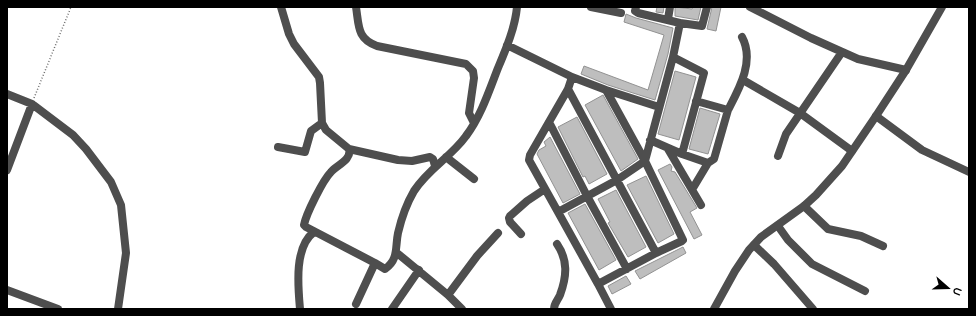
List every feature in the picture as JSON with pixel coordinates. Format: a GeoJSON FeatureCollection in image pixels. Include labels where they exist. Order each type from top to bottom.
{"type":"FeatureCollection","features":[{"type":"Feature","properties":{"kind":"street"},"geometry":{"type":"LineString","coordinates":[[281,7],[289,34],[294,44],[319,77],[322,123],[326,130],[348,149],[398,160],[412,161],[430,157],[433,159],[435,166]]}},
{"type":"Feature","properties":{"kind":"street"},"geometry":{"type":"LineString","coordinates":[[356,7],[359,30],[369,43],[377,46],[466,64],[473,71],[474,78],[469,113],[474,123]]}},
{"type":"Feature","properties":{"kind":"street"},"geometry":{"type":"LineString","coordinates":[[348,149],[350,153],[348,157],[331,172],[304,221],[304,225],[314,232],[386,269],[397,254],[398,234],[406,208],[414,191],[435,166],[466,137],[474,123],[491,86],[507,45],[517,7]]}},
{"type":"Feature","properties":{"kind":"street"},"geometry":{"type":"LineString","coordinates":[[591,7],[621,13]]}},
{"type":"Feature","properties":{"kind":"street"},"geometry":{"type":"LineString","coordinates":[[636,7],[635,10],[638,13],[680,23],[702,26],[706,7]]}},
{"type":"Feature","properties":{"kind":"street"},"geometry":{"type":"LineString","coordinates":[[668,19],[670,7]]}},
{"type":"Feature","properties":{"kind":"street"},"geometry":{"type":"LineString","coordinates":[[750,7],[798,32],[858,59],[906,70]]}},
{"type":"Feature","properties":{"kind":"street"},"geometry":{"type":"LineString","coordinates":[[714,309],[735,271],[761,237],[804,206],[842,166],[906,70],[942,7]]}},
{"type":"Feature","properties":{"kind":"street"},"geometry":{"type":"LineString","coordinates":[[558,212],[617,180],[645,161],[673,57],[680,23]]}},
{"type":"Feature","properties":{"kind":"street"},"geometry":{"type":"LineString","coordinates":[[693,188],[708,163],[714,159],[728,110],[743,80],[747,52],[745,42],[742,37]]}},
{"type":"Feature","properties":{"kind":"street"},"geometry":{"type":"LineString","coordinates":[[507,45],[572,77],[606,90],[659,107]]}},
{"type":"Feature","properties":{"kind":"street"},"geometry":{"type":"LineString","coordinates":[[778,156],[786,134],[842,52]]}},
{"type":"Feature","properties":{"kind":"street"},"geometry":{"type":"LineString","coordinates":[[673,57],[704,73],[682,154]]}},
{"type":"Feature","properties":{"kind":"street"},"geometry":{"type":"LineString","coordinates":[[572,77],[568,89],[532,148],[529,160],[611,309]]}},
{"type":"Feature","properties":{"kind":"street"},"geometry":{"type":"LineString","coordinates":[[743,80],[800,112],[852,151]]}},
{"type":"Feature","properties":{"kind":"street"},"geometry":{"type":"LineString","coordinates":[[568,89],[656,253]]}},
{"type":"Feature","properties":{"kind":"street"},"geometry":{"type":"LineString","coordinates":[[598,284],[682,241],[683,238],[645,161],[606,90]]}},
{"type":"Feature","properties":{"kind":"street"},"geometry":{"type":"LineString","coordinates":[[7,94],[32,104],[72,135],[86,149],[111,182],[121,205],[126,253],[118,309]]}},
{"type":"Feature","properties":{"kind":"street"},"geometry":{"type":"LineString","coordinates":[[696,101],[728,110]]}},
{"type":"Feature","properties":{"kind":"street"},"geometry":{"type":"LineString","coordinates":[[7,170],[32,104]]}},
{"type":"Feature","properties":{"kind":"street"},"geometry":{"type":"LineString","coordinates":[[876,116],[922,150],[969,172]]}},
{"type":"Feature","properties":{"kind":"street"},"geometry":{"type":"LineString","coordinates":[[549,122],[627,269]]}},
{"type":"Feature","properties":{"kind":"street"},"geometry":{"type":"LineString","coordinates":[[278,147],[305,152],[311,131],[322,123]]}},
{"type":"Feature","properties":{"kind":"street"},"geometry":{"type":"LineString","coordinates":[[650,140],[682,154],[708,163]]}},
{"type":"Feature","properties":{"kind":"street"},"geometry":{"type":"LineString","coordinates":[[668,148],[693,188],[701,205]]}},
{"type":"Feature","properties":{"kind":"street"},"geometry":{"type":"LineString","coordinates":[[446,157],[474,179]]}},
{"type":"Feature","properties":{"kind":"street"},"geometry":{"type":"LineString","coordinates":[[521,234],[510,222],[510,216],[527,201],[545,189]]}},
{"type":"Feature","properties":{"kind":"street"},"geometry":{"type":"LineString","coordinates":[[804,206],[828,229],[861,236],[882,246]]}},
{"type":"Feature","properties":{"kind":"street"},"geometry":{"type":"LineString","coordinates":[[778,226],[788,240],[812,264],[865,291]]}},
{"type":"Feature","properties":{"kind":"street"},"geometry":{"type":"LineString","coordinates":[[300,309],[298,285],[299,269],[305,241],[308,236],[314,232]]}},
{"type":"Feature","properties":{"kind":"street"},"geometry":{"type":"LineString","coordinates":[[448,295],[477,256],[498,233]]}},
{"type":"Feature","properties":{"kind":"street"},"geometry":{"type":"LineString","coordinates":[[554,309],[554,305],[563,288],[565,262],[564,256],[557,244]]}},
{"type":"Feature","properties":{"kind":"street"},"geometry":{"type":"LineString","coordinates":[[754,245],[774,264],[813,309]]}},
{"type":"Feature","properties":{"kind":"street"},"geometry":{"type":"LineString","coordinates":[[397,254],[419,270],[462,309]]}},
{"type":"Feature","properties":{"kind":"street"},"geometry":{"type":"LineString","coordinates":[[356,304],[375,263]]}},
{"type":"Feature","properties":{"kind":"street"},"geometry":{"type":"LineString","coordinates":[[392,309],[419,270]]}},
{"type":"Feature","properties":{"kind":"street"},"geometry":{"type":"LineString","coordinates":[[7,290],[58,309]]}},
{"type":"Feature","properties":{"kind":"path"},"geometry":{"type":"LineString","coordinates":[[32,104],[71,7]]}},
{"type":"Feature","properties":{"kind":"building"},"geometry":{"type":"Polygon","coordinates":[[[657,7],[664,7],[663,13],[656,12],[657,7]]]}},
{"type":"Feature","properties":{"kind":"building"},"geometry":{"type":"Polygon","coordinates":[[[675,7],[692,9],[693,7],[701,7],[698,20],[675,16],[675,7]]]}},
{"type":"Feature","properties":{"kind":"building"},"geometry":{"type":"Polygon","coordinates":[[[712,7],[721,7],[716,31],[707,29],[712,7]]]}},
{"type":"Feature","properties":{"kind":"building"},"geometry":{"type":"Polygon","coordinates":[[[626,14],[673,28],[668,54],[655,100],[608,85],[581,74],[584,66],[648,90],[664,35],[624,22],[626,14]]]}},
{"type":"Feature","properties":{"kind":"building"},"geometry":{"type":"Polygon","coordinates":[[[675,71],[696,77],[679,140],[658,134],[675,71]]]}},
{"type":"Feature","properties":{"kind":"building"},"geometry":{"type":"Polygon","coordinates":[[[603,95],[638,159],[621,171],[585,105],[603,95]]]}},
{"type":"Feature","properties":{"kind":"building"},"geometry":{"type":"Polygon","coordinates":[[[700,108],[720,114],[708,154],[689,149],[700,108]]]}},
{"type":"Feature","properties":{"kind":"building"},"geometry":{"type":"Polygon","coordinates":[[[577,117],[607,174],[589,184],[585,176],[583,177],[558,127],[577,117]]]}},
{"type":"Feature","properties":{"kind":"building"},"geometry":{"type":"Polygon","coordinates":[[[550,137],[580,194],[563,203],[537,154],[539,150],[546,146],[544,142],[550,137]]]}},
{"type":"Feature","properties":{"kind":"building"},"geometry":{"type":"Polygon","coordinates":[[[670,164],[672,167],[671,171],[675,172],[697,208],[690,212],[702,235],[694,239],[658,170],[670,164]]]}},
{"type":"Feature","properties":{"kind":"building"},"geometry":{"type":"Polygon","coordinates":[[[646,176],[674,234],[658,243],[627,185],[646,176]]]}},
{"type":"Feature","properties":{"kind":"building"},"geometry":{"type":"Polygon","coordinates":[[[616,190],[646,247],[628,257],[608,223],[610,222],[598,199],[616,190]]]}},
{"type":"Feature","properties":{"kind":"building"},"geometry":{"type":"Polygon","coordinates":[[[585,204],[616,260],[599,270],[568,213],[585,204]]]}},
{"type":"Feature","properties":{"kind":"building"},"geometry":{"type":"Polygon","coordinates":[[[683,247],[686,253],[640,279],[635,271],[683,247]]]}},
{"type":"Feature","properties":{"kind":"building"},"geometry":{"type":"Polygon","coordinates":[[[626,276],[631,284],[612,294],[608,286],[626,276]]]}}]}
